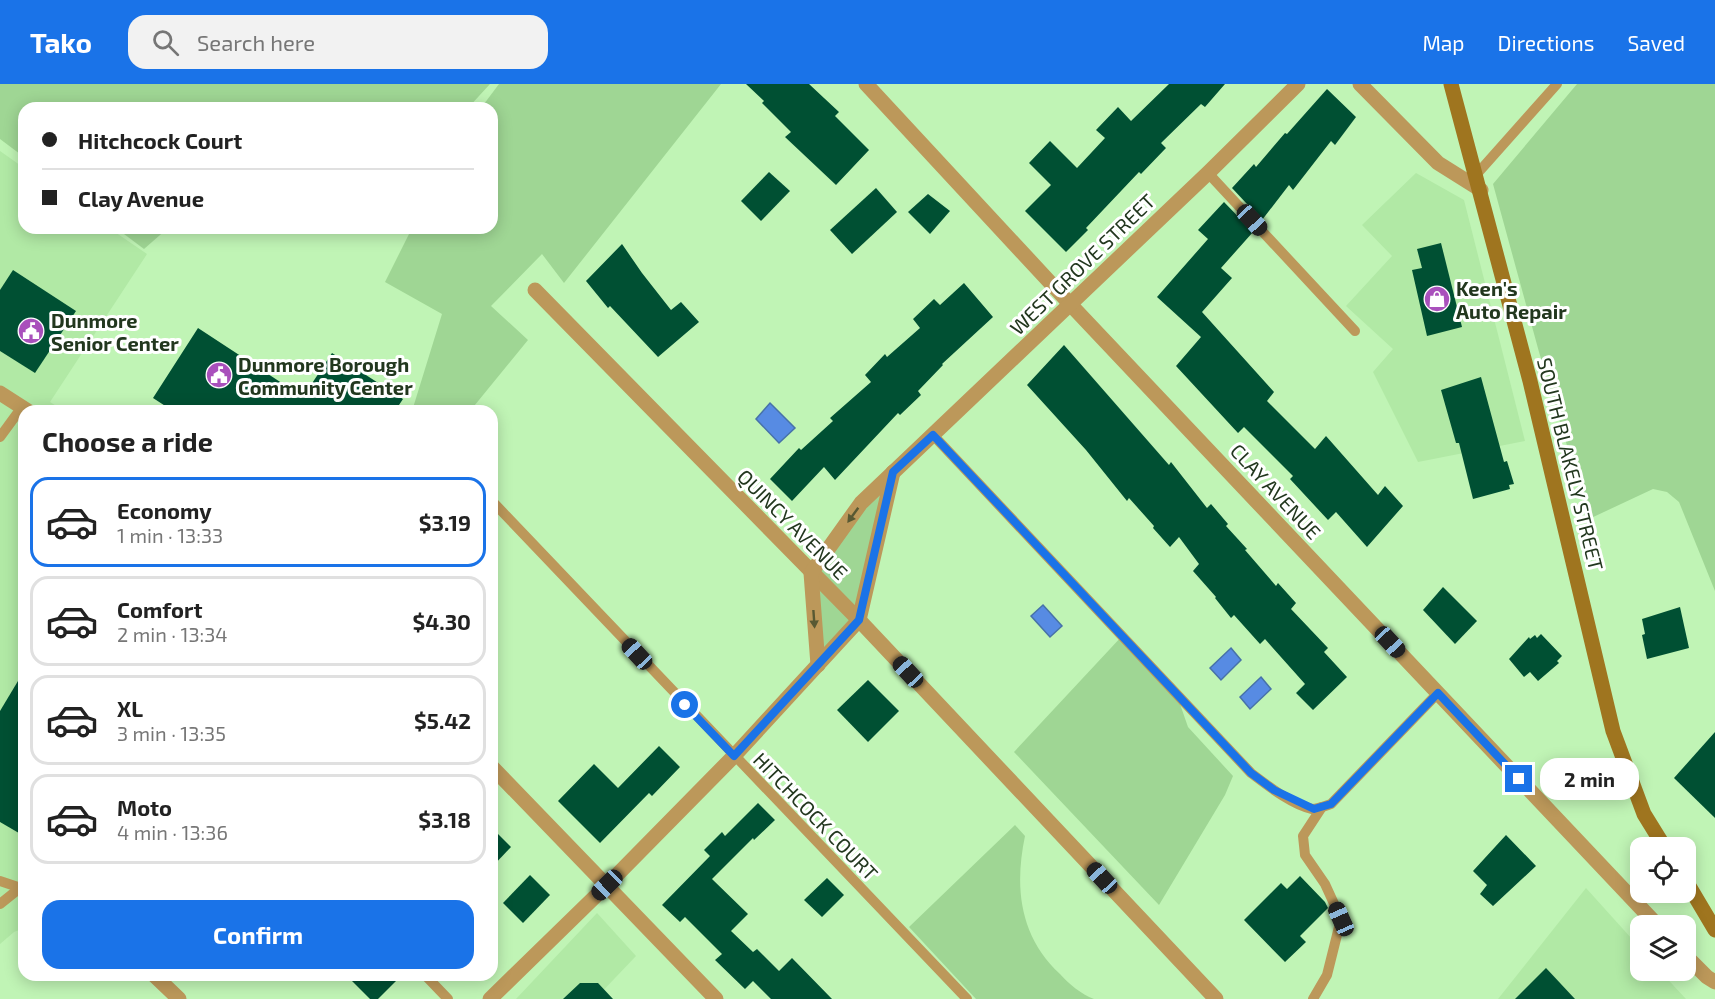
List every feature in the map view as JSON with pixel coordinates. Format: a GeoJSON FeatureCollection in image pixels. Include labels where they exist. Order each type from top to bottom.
{"type":"FeatureCollection","features":[{"type":"Feature","properties":{"kind":"main road","name":"SOUTH BLAKELY STREET"},"geometry":{"type":"LineString","coordinates":[[1451,84],[1533,393],[1613,731],[1644,814],[1658,837]]}},
{"type":"Feature","properties":{"kind":"main road"},"geometry":{"type":"LineString","coordinates":[[1696,898],[1715,930]]}},
{"type":"Feature","properties":{"kind":"street","name":"CLAY AVENUE"},"geometry":{"type":"LineString","coordinates":[[866,84],[1070,304],[1648,915]]}},
{"type":"Feature","properties":{"kind":"street","name":"WEST GROVE STREET"},"geometry":{"type":"LineString","coordinates":[[811,573],[861,503],[1208,173],[1298,84]]}},
{"type":"Feature","properties":{"kind":"street"},"geometry":{"type":"LineString","coordinates":[[1360,84],[1438,163],[1480,190]]}},
{"type":"Feature","properties":{"kind":"street","name":"QUINCY AVENUE"},"geometry":{"type":"LineString","coordinates":[[535,290],[859,620],[1216,999]]}},
{"type":"Feature","properties":{"kind":"street"},"geometry":{"type":"LineString","coordinates":[[0,393],[19,405]]}},
{"type":"Feature","properties":{"kind":"street"},"geometry":{"type":"LineString","coordinates":[[490,999],[734,756],[859,620],[893,472]]}},
{"type":"Feature","properties":{"kind":"street"},"geometry":{"type":"LineString","coordinates":[[811,573],[818,665]]}},
{"type":"Feature","properties":{"kind":"street"},"geometry":{"type":"LineString","coordinates":[[498,773],[716,999]]}},
{"type":"Feature","properties":{"kind":"street"},"geometry":{"type":"LineString","coordinates":[[1696,966],[1707,978],[1715,982]]}},
{"type":"Feature","properties":{"kind":"street"},"geometry":{"type":"LineString","coordinates":[[160,981],[179,999]]}},
{"type":"Feature","properties":{"kind":"lane"},"geometry":{"type":"LineString","coordinates":[[1476,175],[1557,84]]}},
{"type":"Feature","properties":{"kind":"lane"},"geometry":{"type":"LineString","coordinates":[[1208,173],[1355,331]]}},
{"type":"Feature","properties":{"kind":"lane"},"geometry":{"type":"LineString","coordinates":[[0,437],[18,417]]}},
{"type":"Feature","properties":{"kind":"lane"},"geometry":{"type":"LineString","coordinates":[[933,435],[1251,773],[1274,790],[1298,803],[1314,809],[1331,804],[1438,693]]}},
{"type":"Feature","properties":{"kind":"lane","name":"HITCHCOCK COURT"},"geometry":{"type":"LineString","coordinates":[[498,507],[967,999]]}},
{"type":"Feature","properties":{"kind":"lane"},"geometry":{"type":"LineString","coordinates":[[1313,999],[1327,975],[1341,919],[1325,884],[1305,855],[1303,836],[1322,807]]}},
{"type":"Feature","properties":{"kind":"lane"},"geometry":{"type":"LineString","coordinates":[[0,882],[18,887]]}},
{"type":"Feature","properties":{"kind":"lane"},"geometry":{"type":"LineString","coordinates":[[0,904],[18,891]]}},
{"type":"Feature","properties":{"kind":"lane"},"geometry":{"type":"LineString","coordinates":[[431,981],[448,999]]}},
{"type":"Feature","properties":{"kind":"shaded area"},"geometry":{"type":"Polygon","coordinates":[[[0,84],[490,84],[474,102],[18,102],[18,152],[0,139],[0,84]]]}},
{"type":"Feature","properties":{"kind":"shaded area"},"geometry":{"type":"Polygon","coordinates":[[[499,84],[721,84],[564,283],[542,254],[491,306],[528,340],[475,405],[414,405],[442,314],[385,282],[409,234],[498,234],[498,102],[486,102],[499,84]]]}},
{"type":"Feature","properties":{"kind":"shaded area"},"geometry":{"type":"Polygon","coordinates":[[[1577,84],[1715,84],[1715,591],[1679,502],[1667,492],[1653,489],[1589,519],[1539,352],[1493,184],[1577,84]]]}},
{"type":"Feature","properties":{"kind":"shaded area"},"geometry":{"type":"Polygon","coordinates":[[[0,151],[18,164],[18,234],[118,234],[147,254],[50,402],[55,405],[18,405],[18,930],[0,944],[0,151]]]}},
{"type":"Feature","properties":{"kind":"shaded area"},"geometry":{"type":"Polygon","coordinates":[[[1416,173],[1464,200],[1525,441],[1418,462],[1373,372],[1393,349],[1346,306],[1392,256],[1362,225],[1416,173]]]}},
{"type":"Feature","properties":{"kind":"shaded area"},"geometry":{"type":"Polygon","coordinates":[[[124,234],[161,234],[144,249],[124,234]]]}},
{"type":"Feature","properties":{"kind":"shaded area"},"geometry":{"type":"Polygon","coordinates":[[[893,472],[859,620],[818,665],[811,573],[893,472]]]}},
{"type":"Feature","properties":{"kind":"shaded area"},"geometry":{"type":"Polygon","coordinates":[[[1123,635],[1180,704],[1188,727],[1233,776],[1225,795],[1159,905],[1014,752],[1123,635]]]}},
{"type":"Feature","properties":{"kind":"shaded area"},"geometry":{"type":"Polygon","coordinates":[[[1015,825],[1025,836],[1020,874],[1023,911],[1028,928],[1047,960],[1071,985],[1094,999],[976,999],[909,927],[1015,825]]]}},
{"type":"Feature","properties":{"kind":"shaded area"},"geometry":{"type":"Polygon","coordinates":[[[1586,888],[1630,937],[1630,981],[1669,981],[1686,999],[1498,999],[1586,888]]]}},
{"type":"Feature","properties":{"kind":"shaded area"},"geometry":{"type":"Polygon","coordinates":[[[597,913],[636,956],[595,999],[516,999],[597,913]]]}},
{"type":"Feature","properties":{"kind":"water"},"geometry":{"type":"Polygon","coordinates":[[[770,403],[795,428],[779,443],[756,419],[770,403]]]}},
{"type":"Feature","properties":{"kind":"water"},"geometry":{"type":"Polygon","coordinates":[[[1043,605],[1062,626],[1050,637],[1031,616],[1043,605]]]}},
{"type":"Feature","properties":{"kind":"water"},"geometry":{"type":"Polygon","coordinates":[[[1231,648],[1241,660],[1221,680],[1210,668],[1231,648]]]}},
{"type":"Feature","properties":{"kind":"water"},"geometry":{"type":"Polygon","coordinates":[[[1261,677],[1271,689],[1250,709],[1240,697],[1261,677]]]}},
{"type":"Feature","properties":{"kind":"building"},"geometry":{"type":"Polygon","coordinates":[[[746,84],[809,84],[839,112],[835,116],[869,150],[836,185],[785,137],[791,132],[746,84]]]}},
{"type":"Feature","properties":{"kind":"building"},"geometry":{"type":"Polygon","coordinates":[[[1169,84],[1225,84],[1205,107],[1201,104],[1161,143],[1166,148],[1141,174],[1139,172],[1066,252],[1025,211],[1051,185],[1029,163],[1050,141],[1077,168],[1105,138],[1096,130],[1118,107],[1131,121],[1169,84]]]}},
{"type":"Feature","properties":{"kind":"building"},"geometry":{"type":"Polygon","coordinates":[[[1327,89],[1356,117],[1335,145],[1331,141],[1293,190],[1289,185],[1262,220],[1232,188],[1254,164],[1256,167],[1327,89]]]}},
{"type":"Feature","properties":{"kind":"building"},"geometry":{"type":"Polygon","coordinates":[[[769,172],[790,191],[761,221],[741,201],[769,172]]]}},
{"type":"Feature","properties":{"kind":"building"},"geometry":{"type":"Polygon","coordinates":[[[876,188],[897,212],[852,254],[830,230],[876,188]]]}},
{"type":"Feature","properties":{"kind":"building"},"geometry":{"type":"Polygon","coordinates":[[[928,194],[950,211],[930,234],[908,212],[928,194]]]}},
{"type":"Feature","properties":{"kind":"building"},"geometry":{"type":"Polygon","coordinates":[[[1224,202],[1253,232],[1221,268],[1232,278],[1202,312],[1274,392],[1267,401],[1315,449],[1326,436],[1378,495],[1385,486],[1403,506],[1367,547],[1336,512],[1328,520],[1290,479],[1293,476],[1244,427],[1238,433],[1176,366],[1201,337],[1157,297],[1208,239],[1198,230],[1224,202]]]}},
{"type":"Feature","properties":{"kind":"building","name":"Keen's Auto Repair"},"geometry":{"type":"Polygon","coordinates":[[[1441,243],[1462,327],[1427,336],[1412,270],[1422,268],[1417,249],[1441,243]]]}},
{"type":"Feature","properties":{"kind":"building"},"geometry":{"type":"Polygon","coordinates":[[[622,244],[671,310],[681,302],[699,322],[658,357],[610,306],[608,308],[586,281],[622,244]]]}},
{"type":"Feature","properties":{"kind":"building","name":"Dunmore Senior Center"},"geometry":{"type":"Polygon","coordinates":[[[13,270],[76,311],[35,373],[0,351],[0,290],[13,270]]]}},
{"type":"Feature","properties":{"kind":"building"},"geometry":{"type":"Polygon","coordinates":[[[964,283],[993,317],[942,364],[918,391],[921,395],[900,415],[898,413],[835,480],[824,467],[792,501],[770,479],[799,448],[801,450],[833,421],[830,418],[871,382],[865,375],[885,354],[887,357],[920,328],[913,319],[934,299],[940,305],[964,283]]]}},
{"type":"Feature","properties":{"kind":"building","name":"Dunmore Borough Community Center"},"geometry":{"type":"Polygon","coordinates":[[[198,328],[303,397],[332,353],[403,399],[399,405],[164,405],[153,398],[198,328]]]}},
{"type":"Feature","properties":{"kind":"building"},"geometry":{"type":"Polygon","coordinates":[[[1064,345],[1169,465],[1171,462],[1207,508],[1211,504],[1228,524],[1226,526],[1247,549],[1245,550],[1276,586],[1278,583],[1296,603],[1291,609],[1328,648],[1324,652],[1347,677],[1313,710],[1296,693],[1305,684],[1265,639],[1260,644],[1234,615],[1231,618],[1193,571],[1199,564],[1179,537],[1170,547],[1153,528],[1154,526],[1129,498],[1127,501],[1086,450],[1027,385],[1064,345]]]}},
{"type":"Feature","properties":{"kind":"building"},"geometry":{"type":"Polygon","coordinates":[[[1481,377],[1504,462],[1507,461],[1514,484],[1509,485],[1510,489],[1473,499],[1459,443],[1456,443],[1441,390],[1481,377]]]}},
{"type":"Feature","properties":{"kind":"building"},"geometry":{"type":"Polygon","coordinates":[[[1443,587],[1477,621],[1455,644],[1423,610],[1443,587]]]}},
{"type":"Feature","properties":{"kind":"building"},"geometry":{"type":"Polygon","coordinates":[[[1680,607],[1689,648],[1647,659],[1642,635],[1645,634],[1642,619],[1680,607]]]}},
{"type":"Feature","properties":{"kind":"building"},"geometry":{"type":"Polygon","coordinates":[[[1541,634],[1562,656],[1557,661],[1559,663],[1538,681],[1530,672],[1524,677],[1509,659],[1529,637],[1530,639],[1535,635],[1537,638],[1541,634]]]}},
{"type":"Feature","properties":{"kind":"building"},"geometry":{"type":"Polygon","coordinates":[[[868,680],[899,711],[868,742],[837,710],[868,680]]]}},
{"type":"Feature","properties":{"kind":"building"},"geometry":{"type":"Polygon","coordinates":[[[18,681],[18,832],[0,822],[0,711],[18,681]]]}},
{"type":"Feature","properties":{"kind":"building"},"geometry":{"type":"Polygon","coordinates":[[[1715,732],[1715,818],[1674,778],[1715,732]]]}},
{"type":"Feature","properties":{"kind":"building"},"geometry":{"type":"Polygon","coordinates":[[[659,746],[680,767],[652,796],[649,793],[600,843],[558,801],[594,764],[618,788],[659,746]]]}},
{"type":"Feature","properties":{"kind":"building"},"geometry":{"type":"Polygon","coordinates":[[[758,803],[775,820],[754,840],[753,838],[712,879],[748,914],[731,931],[753,952],[757,949],[779,971],[792,958],[832,999],[771,999],[753,981],[745,989],[715,960],[722,954],[685,917],[680,922],[662,905],[710,856],[704,850],[722,832],[725,836],[758,803]]]}},
{"type":"Feature","properties":{"kind":"building"},"geometry":{"type":"Polygon","coordinates":[[[498,834],[511,847],[498,861],[498,834]]]}},
{"type":"Feature","properties":{"kind":"building"},"geometry":{"type":"Polygon","coordinates":[[[1506,835],[1536,866],[1493,906],[1480,894],[1487,885],[1473,871],[1506,835]]]}},
{"type":"Feature","properties":{"kind":"building"},"geometry":{"type":"Polygon","coordinates":[[[530,875],[550,895],[523,923],[503,903],[530,875]]]}},
{"type":"Feature","properties":{"kind":"building"},"geometry":{"type":"Polygon","coordinates":[[[1300,876],[1328,908],[1300,936],[1306,942],[1285,962],[1244,920],[1281,883],[1287,889],[1300,876]]]}},
{"type":"Feature","properties":{"kind":"building"},"geometry":{"type":"Polygon","coordinates":[[[827,878],[844,895],[822,917],[804,900],[827,878]]]}},
{"type":"Feature","properties":{"kind":"building"},"geometry":{"type":"Polygon","coordinates":[[[1546,968],[1575,999],[1515,999],[1546,968]]]}},
{"type":"Feature","properties":{"kind":"building"},"geometry":{"type":"Polygon","coordinates":[[[352,981],[396,981],[378,999],[370,999],[352,981]]]}},
{"type":"Feature","properties":{"kind":"building"},"geometry":{"type":"Polygon","coordinates":[[[580,983],[598,983],[613,999],[563,999],[580,983]]]}},
{"type":"Feature","properties":{"kind":"place","name":"Keen's Auto Repair"},"geometry":{"type":"Point","coordinates":[1437,299]}},
{"type":"Feature","properties":{"kind":"place","name":"Dunmore Senior Center"},"geometry":{"type":"Point","coordinates":[31,331]}},
{"type":"Feature","properties":{"kind":"place","name":"Dunmore Borough Community Center"},"geometry":{"type":"Point","coordinates":[219,375]}},
{"type":"Feature","properties":{"kind":"route"},"geometry":{"type":"LineString","coordinates":[[685,705],[734,756],[859,620],[893,472],[933,435],[1251,773],[1274,790],[1314,809],[1331,804],[1438,693],[1519,779]]}}]}
